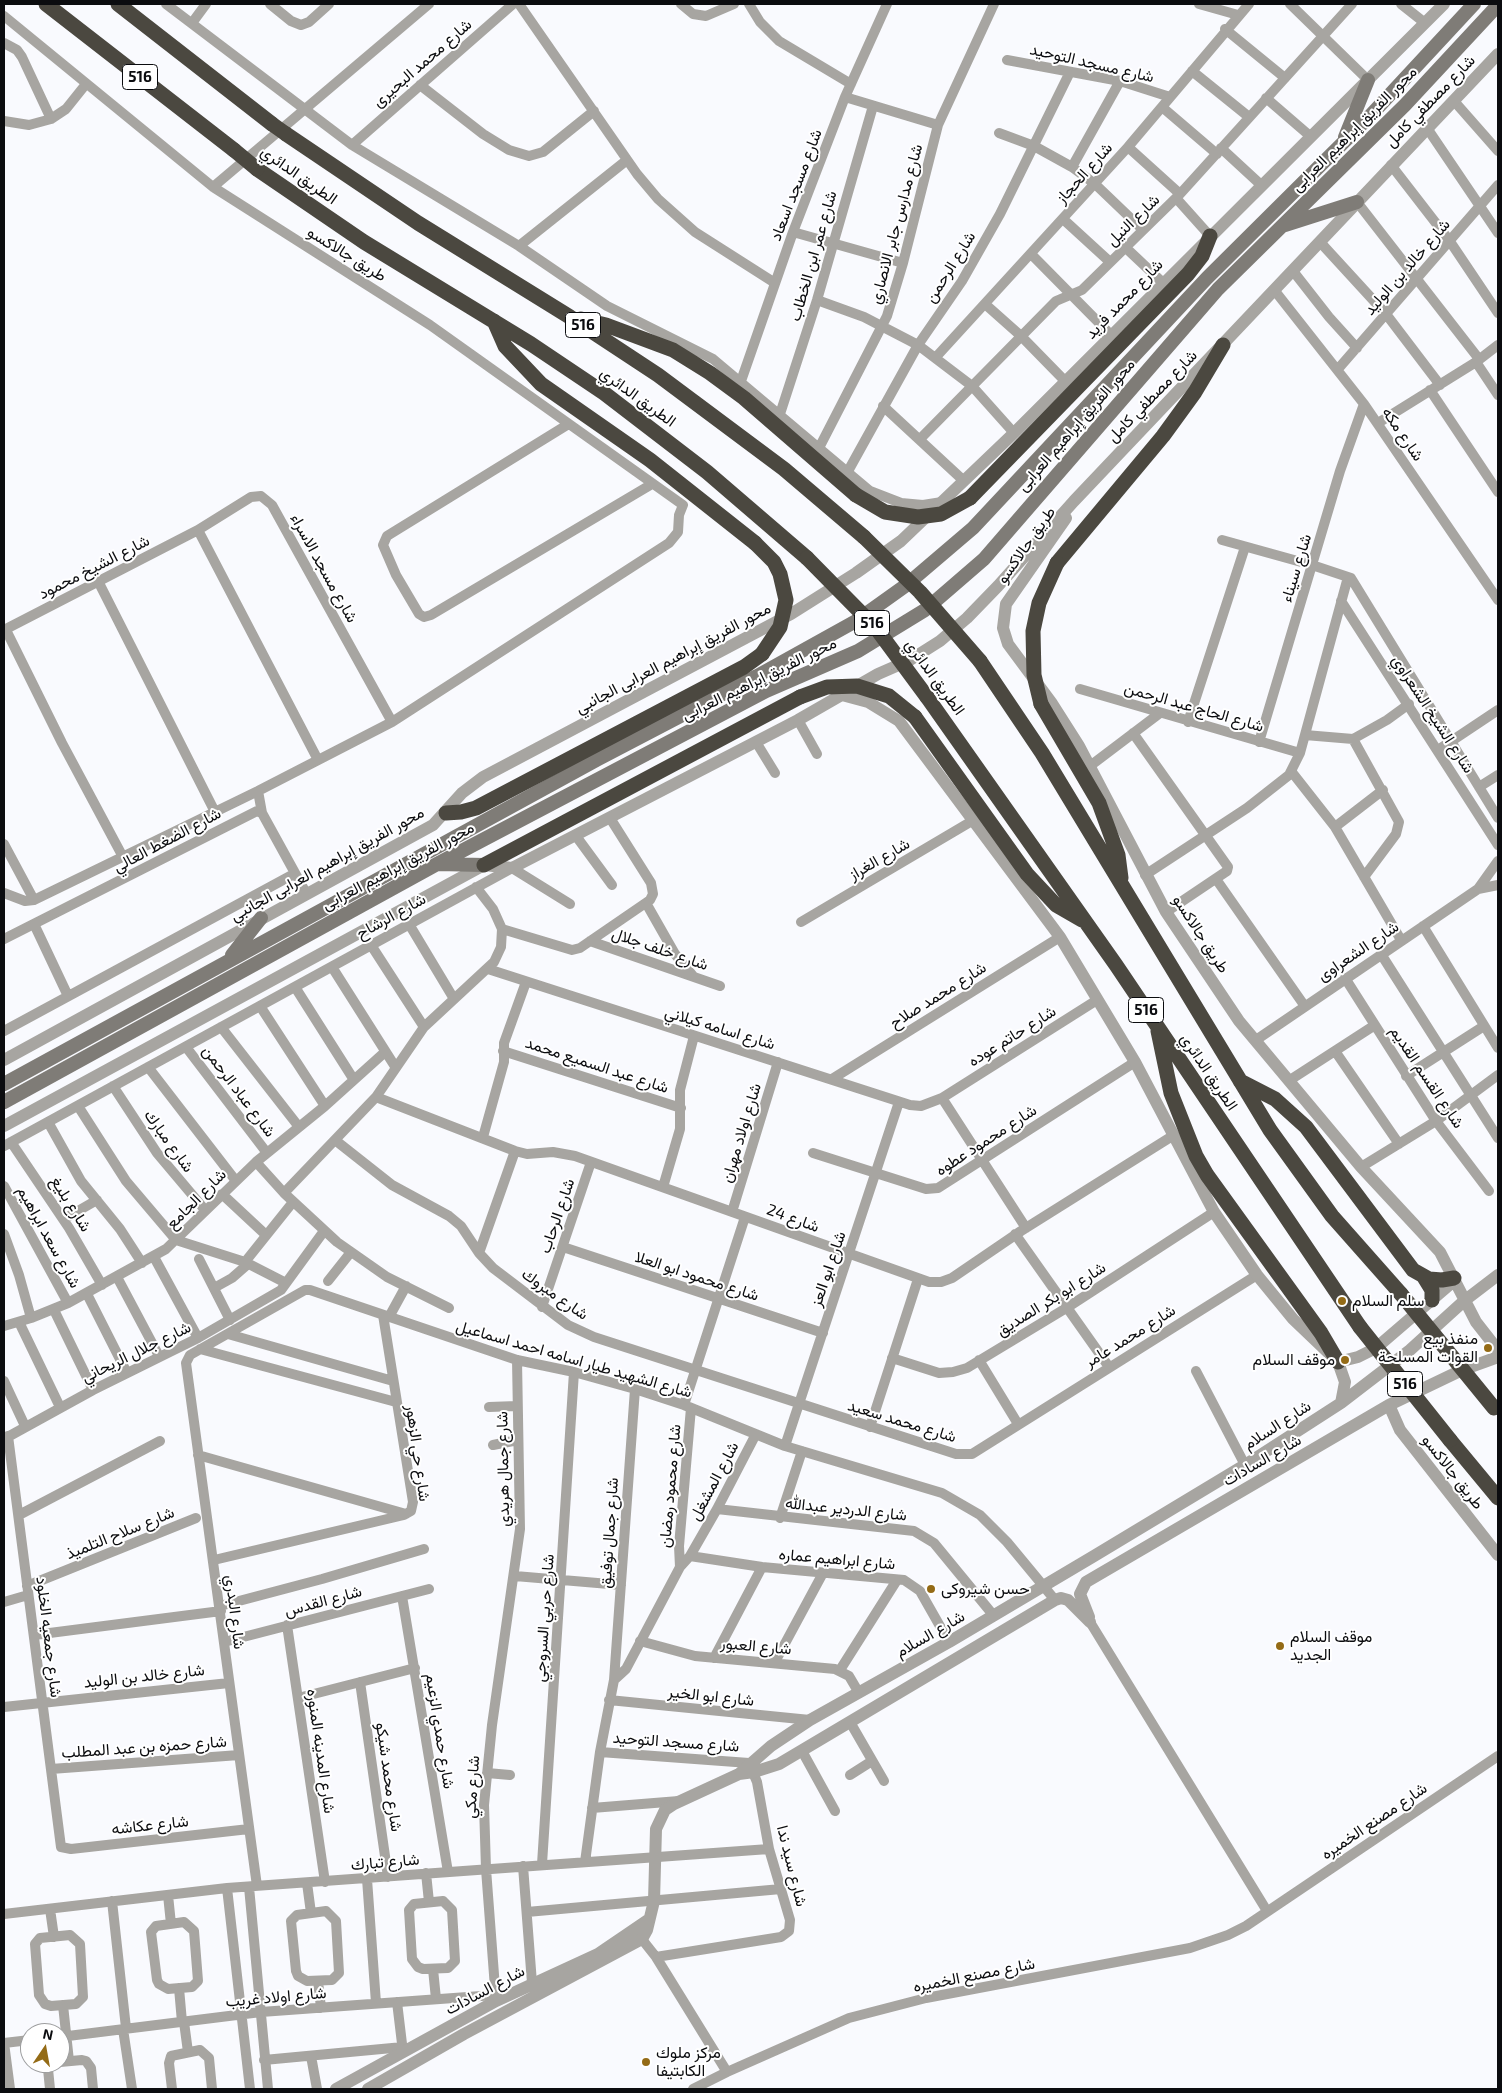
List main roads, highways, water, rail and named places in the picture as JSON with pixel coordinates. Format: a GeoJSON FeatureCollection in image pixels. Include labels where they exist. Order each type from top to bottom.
{"type":"FeatureCollection","features":[{"type":"Feature","properties":{"kind":"highway","name":"الطريق الدائري"},"geometry":{"type":"LineString","coordinates":[[46,4],[257,169],[364,242],[568,368],[639,418],[714,477],[807,558],[876,628],[927,697],[1086,923],[1360,1327],[1498,1498]]}},
{"type":"Feature","properties":{"kind":"highway","name":"الطريق الدائري"},"geometry":{"type":"LineString","coordinates":[[118,4],[286,134],[418,224],[570,317],[700,405],[784,469],[864,537],[920,592],[980,661],[1042,753],[1240,1081],[1310,1188],[1401,1294],[1496,1410]]}},
{"type":"Feature","properties":{"kind":"highway"},"geometry":{"type":"LineString","coordinates":[[570,317],[606,325],[634,335],[673,350],[692,361],[744,398],[856,495],[885,512],[912,517],[940,514],[970,498],[1188,274],[1202,256],[1210,236]]}},
{"type":"Feature","properties":{"kind":"highway"},"geometry":{"type":"LineString","coordinates":[[446,813],[476,808],[744,667],[762,654],[780,627],[786,600],[780,574],[774,562],[755,543],[650,460],[541,384],[505,346],[494,321]]}},
{"type":"Feature","properties":{"kind":"highway"},"geometry":{"type":"LineString","coordinates":[[1121,882],[1118,855],[1102,811],[1041,704],[1033,668],[1033,631],[1042,596],[1057,563],[1169,429],[1195,392],[1223,345]]}},
{"type":"Feature","properties":{"kind":"highway"},"geometry":{"type":"LineString","coordinates":[[484,865],[800,697],[827,687],[857,686],[888,696],[915,717],[1027,874],[1056,905],[1086,923]]}},
{"type":"Feature","properties":{"kind":"highway"},"geometry":{"type":"LineString","coordinates":[[1157,1027],[1171,1093],[1196,1156],[1207,1176],[1321,1333],[1338,1362]]}},
{"type":"Feature","properties":{"kind":"highway"},"geometry":{"type":"LineString","coordinates":[[1240,1081],[1275,1099],[1306,1127],[1409,1266],[1424,1277],[1432,1290],[1432,1300]]}},
{"type":"Feature","properties":{"kind":"highway"},"geometry":{"type":"LineString","coordinates":[[1424,1277],[1436,1280],[1454,1279]]}},
{"type":"Feature","properties":{"kind":"main road","name":"محور الفريق إبراهيم العرابى"},"geometry":{"type":"LineString","coordinates":[[4,1084],[598,759],[798,654],[856,621],[905,586],[973,528],[1207,278],[1342,144],[1474,4]]}},
{"type":"Feature","properties":{"kind":"main road","name":"محور الفريق إبراهيم العرابى"},"geometry":{"type":"LineString","coordinates":[[4,1102],[437,864],[766,691],[858,651],[925,610],[984,558],[1218,289],[1405,105],[1498,5]]}},
{"type":"Feature","properties":{"kind":"main road"},"geometry":{"type":"LineString","coordinates":[[1342,144],[1368,80]]}},
{"type":"Feature","properties":{"kind":"main road"},"geometry":{"type":"LineString","coordinates":[[1282,226],[1357,202]]}},
{"type":"Feature","properties":{"kind":"main road"},"geometry":{"type":"LineString","coordinates":[[437,864],[484,865]]}},
{"type":"Feature","properties":{"kind":"main road"},"geometry":{"type":"LineString","coordinates":[[228,960],[261,918]]}},
{"type":"Feature","properties":{"kind":"place","name":"سلم السلام"},"geometry":{"type":"Point","coordinates":[1342,1301]}},
{"type":"Feature","properties":{"kind":"place","name":"منفذ بيع القوات المسلحة"},"geometry":{"type":"Point","coordinates":[1488,1348]}},
{"type":"Feature","properties":{"kind":"place","name":"موقف السلام"},"geometry":{"type":"Point","coordinates":[1345,1360]}},
{"type":"Feature","properties":{"kind":"place","name":"حسن شيروكى"},"geometry":{"type":"Point","coordinates":[931,1589]}},
{"type":"Feature","properties":{"kind":"place","name":"موقف السلام الجديد"},"geometry":{"type":"Point","coordinates":[1280,1646]}},
{"type":"Feature","properties":{"kind":"place","name":"مركز ملوك الكابتيفا"},"geometry":{"type":"Point","coordinates":[646,2062]}}]}
